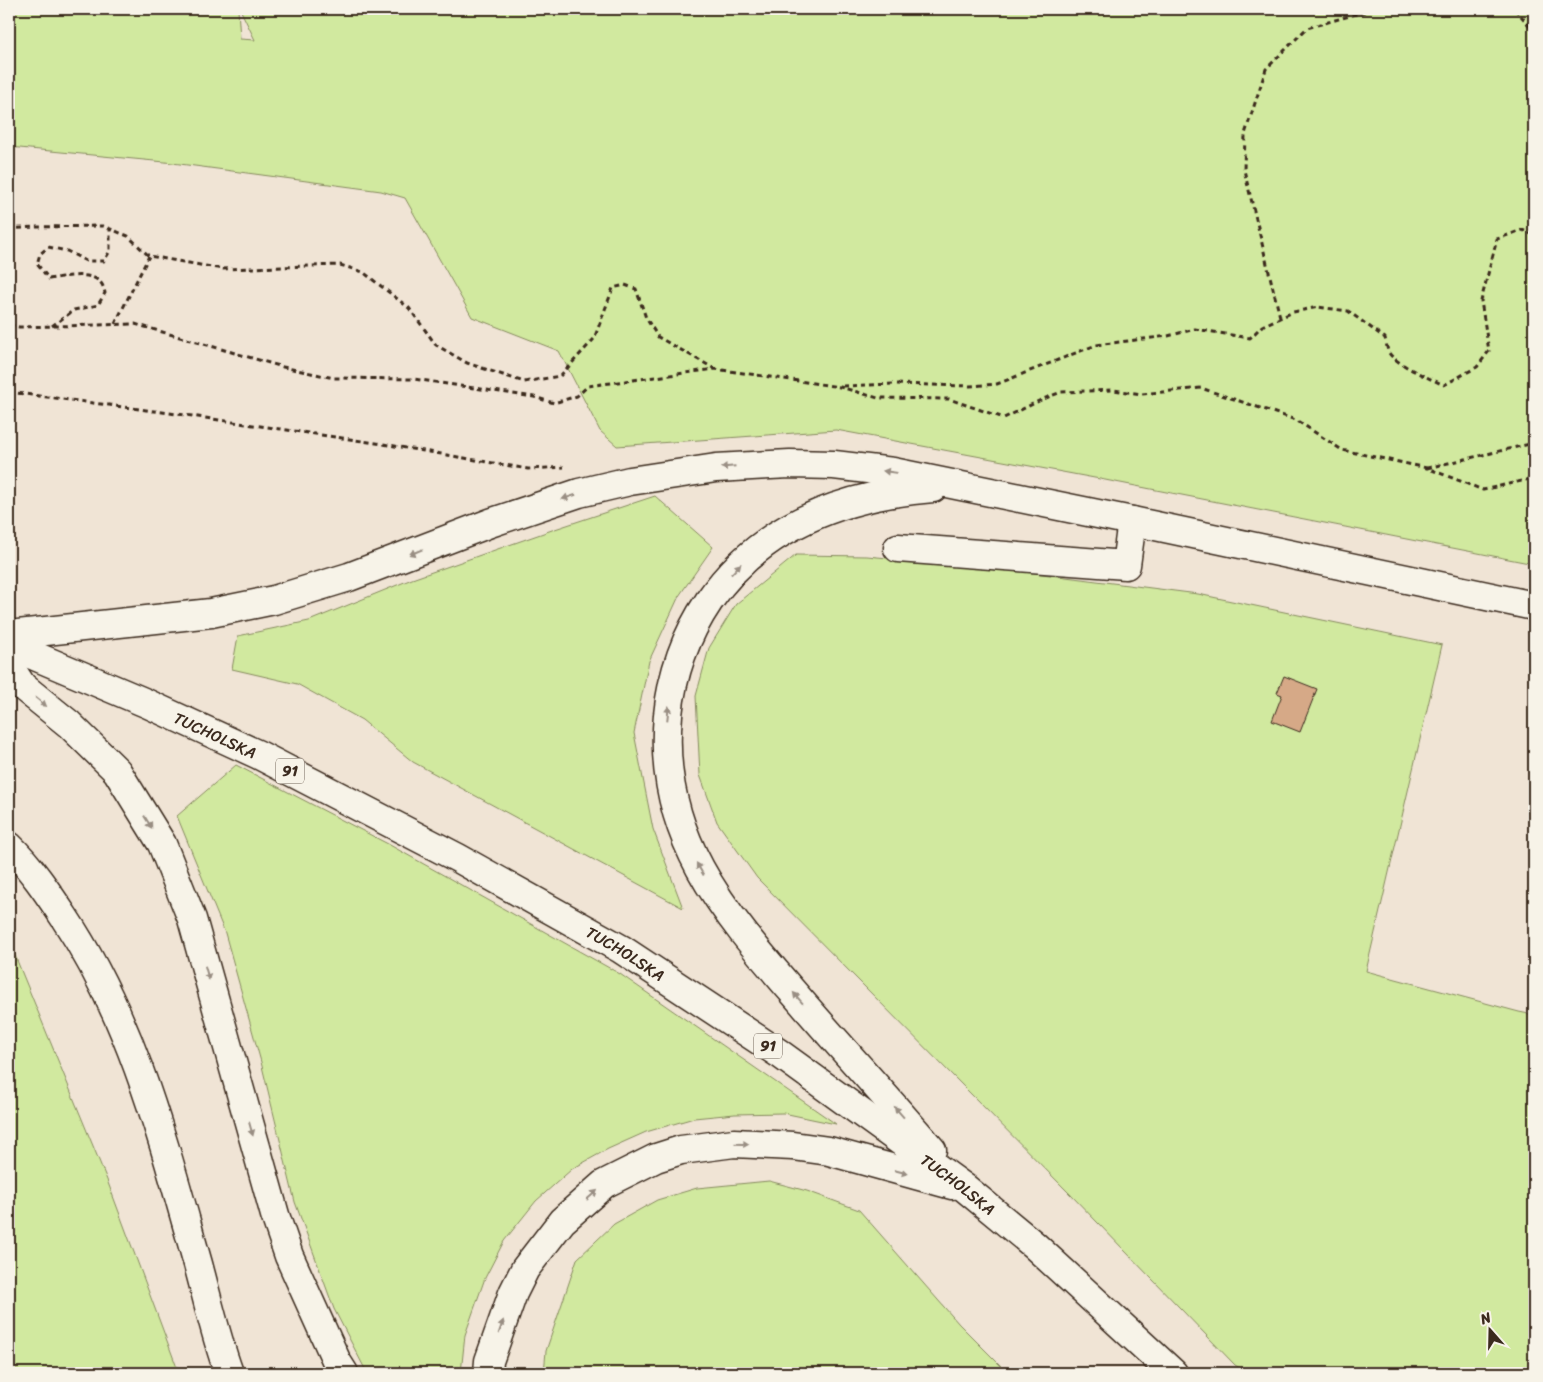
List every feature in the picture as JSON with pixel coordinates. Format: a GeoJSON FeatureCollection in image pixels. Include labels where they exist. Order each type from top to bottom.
{"type":"FeatureCollection","features":[{"type":"Feature","properties":{"kind":"main road"},"geometry":{"type":"LineString","coordinates":[[9,635],[211,612],[274,600],[349,577],[490,522],[579,493],[630,481],[673,474],[752,465],[790,464],[825,465],[893,472],[1534,606]]}},
{"type":"Feature","properties":{"kind":"main road"},"geometry":{"type":"LineString","coordinates":[[955,486],[891,493],[825,510],[795,524],[769,540],[738,566],[714,594],[700,615],[687,642],[676,671],[669,703],[666,732],[667,760],[676,815],[696,863],[725,909],[762,956],[965,1188]]}},
{"type":"Feature","properties":{"kind":"main road"},"geometry":{"type":"LineString","coordinates":[[898,548],[1126,565],[1132,521]]}},
{"type":"Feature","properties":{"kind":"main road","name":"TUCHOLSKA"},"geometry":{"type":"LineString","coordinates":[[9,645],[146,702],[259,755],[377,815],[621,949],[780,1054],[965,1188],[1034,1245],[1173,1373]]}},
{"type":"Feature","properties":{"kind":"main road"},"geometry":{"type":"LineString","coordinates":[[9,666],[22,686],[69,724],[117,771],[162,844],[192,919],[275,1215],[289,1256],[337,1362],[344,1373]]}},
{"type":"Feature","properties":{"kind":"main road"},"geometry":{"type":"LineString","coordinates":[[9,846],[48,894],[79,940],[106,989],[137,1061],[168,1159],[229,1373]]}},
{"type":"Feature","properties":{"kind":"main road"},"geometry":{"type":"LineString","coordinates":[[488,1373],[489,1361],[513,1292],[525,1269],[562,1221],[604,1184],[656,1158],[681,1150],[734,1143],[793,1146],[829,1150],[965,1188]]}},
{"type":"Feature","properties":{"kind":"path"},"geometry":{"type":"LineString","coordinates":[[1280,317],[1244,170],[1245,134],[1266,69],[1307,28],[1374,9]]}},
{"type":"Feature","properties":{"kind":"path"},"geometry":{"type":"LineString","coordinates":[[1515,9],[1534,31]]}},
{"type":"Feature","properties":{"kind":"path"},"geometry":{"type":"LineString","coordinates":[[9,229],[103,226],[128,236],[149,256],[222,269],[340,265],[363,272],[409,308],[436,345],[467,363],[524,382],[560,376],[594,340],[613,288],[625,285],[636,290],[646,318],[658,336],[715,369]]}},
{"type":"Feature","properties":{"kind":"path"},"geometry":{"type":"LineString","coordinates":[[9,249],[14,228]]}},
{"type":"Feature","properties":{"kind":"path"},"geometry":{"type":"LineString","coordinates":[[52,326],[74,310],[98,304],[105,293],[102,283],[95,278],[75,276],[49,279],[37,264],[40,254],[48,247],[67,251],[86,261],[104,261],[110,251],[110,229]]}},
{"type":"Feature","properties":{"kind":"path"},"geometry":{"type":"LineString","coordinates":[[840,386],[894,384],[970,386],[997,384],[1096,345],[1168,336],[1195,329],[1250,338],[1262,326],[1280,317],[1293,312],[1318,307],[1348,311],[1385,338],[1389,353],[1422,376],[1444,385],[1478,367],[1489,351],[1482,301],[1496,239],[1522,230],[1534,235]]}},
{"type":"Feature","properties":{"kind":"path"},"geometry":{"type":"LineString","coordinates":[[115,324],[149,256]]}},
{"type":"Feature","properties":{"kind":"path"},"geometry":{"type":"LineString","coordinates":[[9,316],[11,326],[135,324],[283,367],[334,378],[414,380],[534,397],[554,404],[577,396],[588,386],[715,369],[840,386],[878,398],[948,399],[1004,418],[1062,392],[1114,390],[1142,394],[1201,388],[1296,420],[1342,450],[1427,468],[1483,490],[1534,478]]}},
{"type":"Feature","properties":{"kind":"path"},"geometry":{"type":"LineString","coordinates":[[1427,468],[1534,443]]}},
{"type":"Feature","properties":{"kind":"green space"},"geometry":{"type":"Polygon","coordinates":[[[9,9],[238,9],[240,39],[255,40],[240,9],[1534,9],[1534,564],[1100,479],[836,430],[617,446],[600,431],[559,351],[472,317],[405,198],[381,191],[165,162],[9,147],[9,9]]]}},
{"type":"Feature","properties":{"kind":"green space"},"geometry":{"type":"Polygon","coordinates":[[[655,496],[713,547],[679,596],[649,661],[634,733],[653,829],[683,908],[413,762],[362,720],[297,684],[232,669],[238,636],[309,621],[412,579],[655,496]]]}},
{"type":"Feature","properties":{"kind":"green space"},"geometry":{"type":"Polygon","coordinates":[[[796,555],[867,556],[1011,570],[1198,594],[1442,645],[1366,971],[1534,1015],[1534,1373],[1247,1373],[1235,1365],[1070,1194],[757,878],[717,822],[700,775],[696,696],[709,648],[736,604],[796,555]]]}},
{"type":"Feature","properties":{"kind":"green space"},"geometry":{"type":"Polygon","coordinates":[[[236,765],[388,844],[620,974],[836,1124],[783,1113],[735,1114],[694,1118],[646,1132],[608,1149],[572,1169],[536,1201],[504,1241],[485,1278],[465,1335],[461,1373],[367,1373],[334,1309],[295,1202],[261,1062],[225,933],[177,816],[236,765]]]}},
{"type":"Feature","properties":{"kind":"green space"},"geometry":{"type":"Polygon","coordinates":[[[9,941],[107,1180],[179,1373],[9,1373],[9,941]]]}},
{"type":"Feature","properties":{"kind":"green space"},"geometry":{"type":"Polygon","coordinates":[[[769,1181],[807,1191],[859,1210],[959,1324],[1008,1373],[544,1373],[546,1351],[577,1259],[614,1224],[657,1200],[697,1188],[769,1181]]]}},
{"type":"Feature","properties":{"kind":"building"},"geometry":{"type":"Polygon","coordinates":[[[1284,676],[1317,689],[1300,732],[1272,721],[1282,695],[1277,693],[1284,676]]]}}]}
